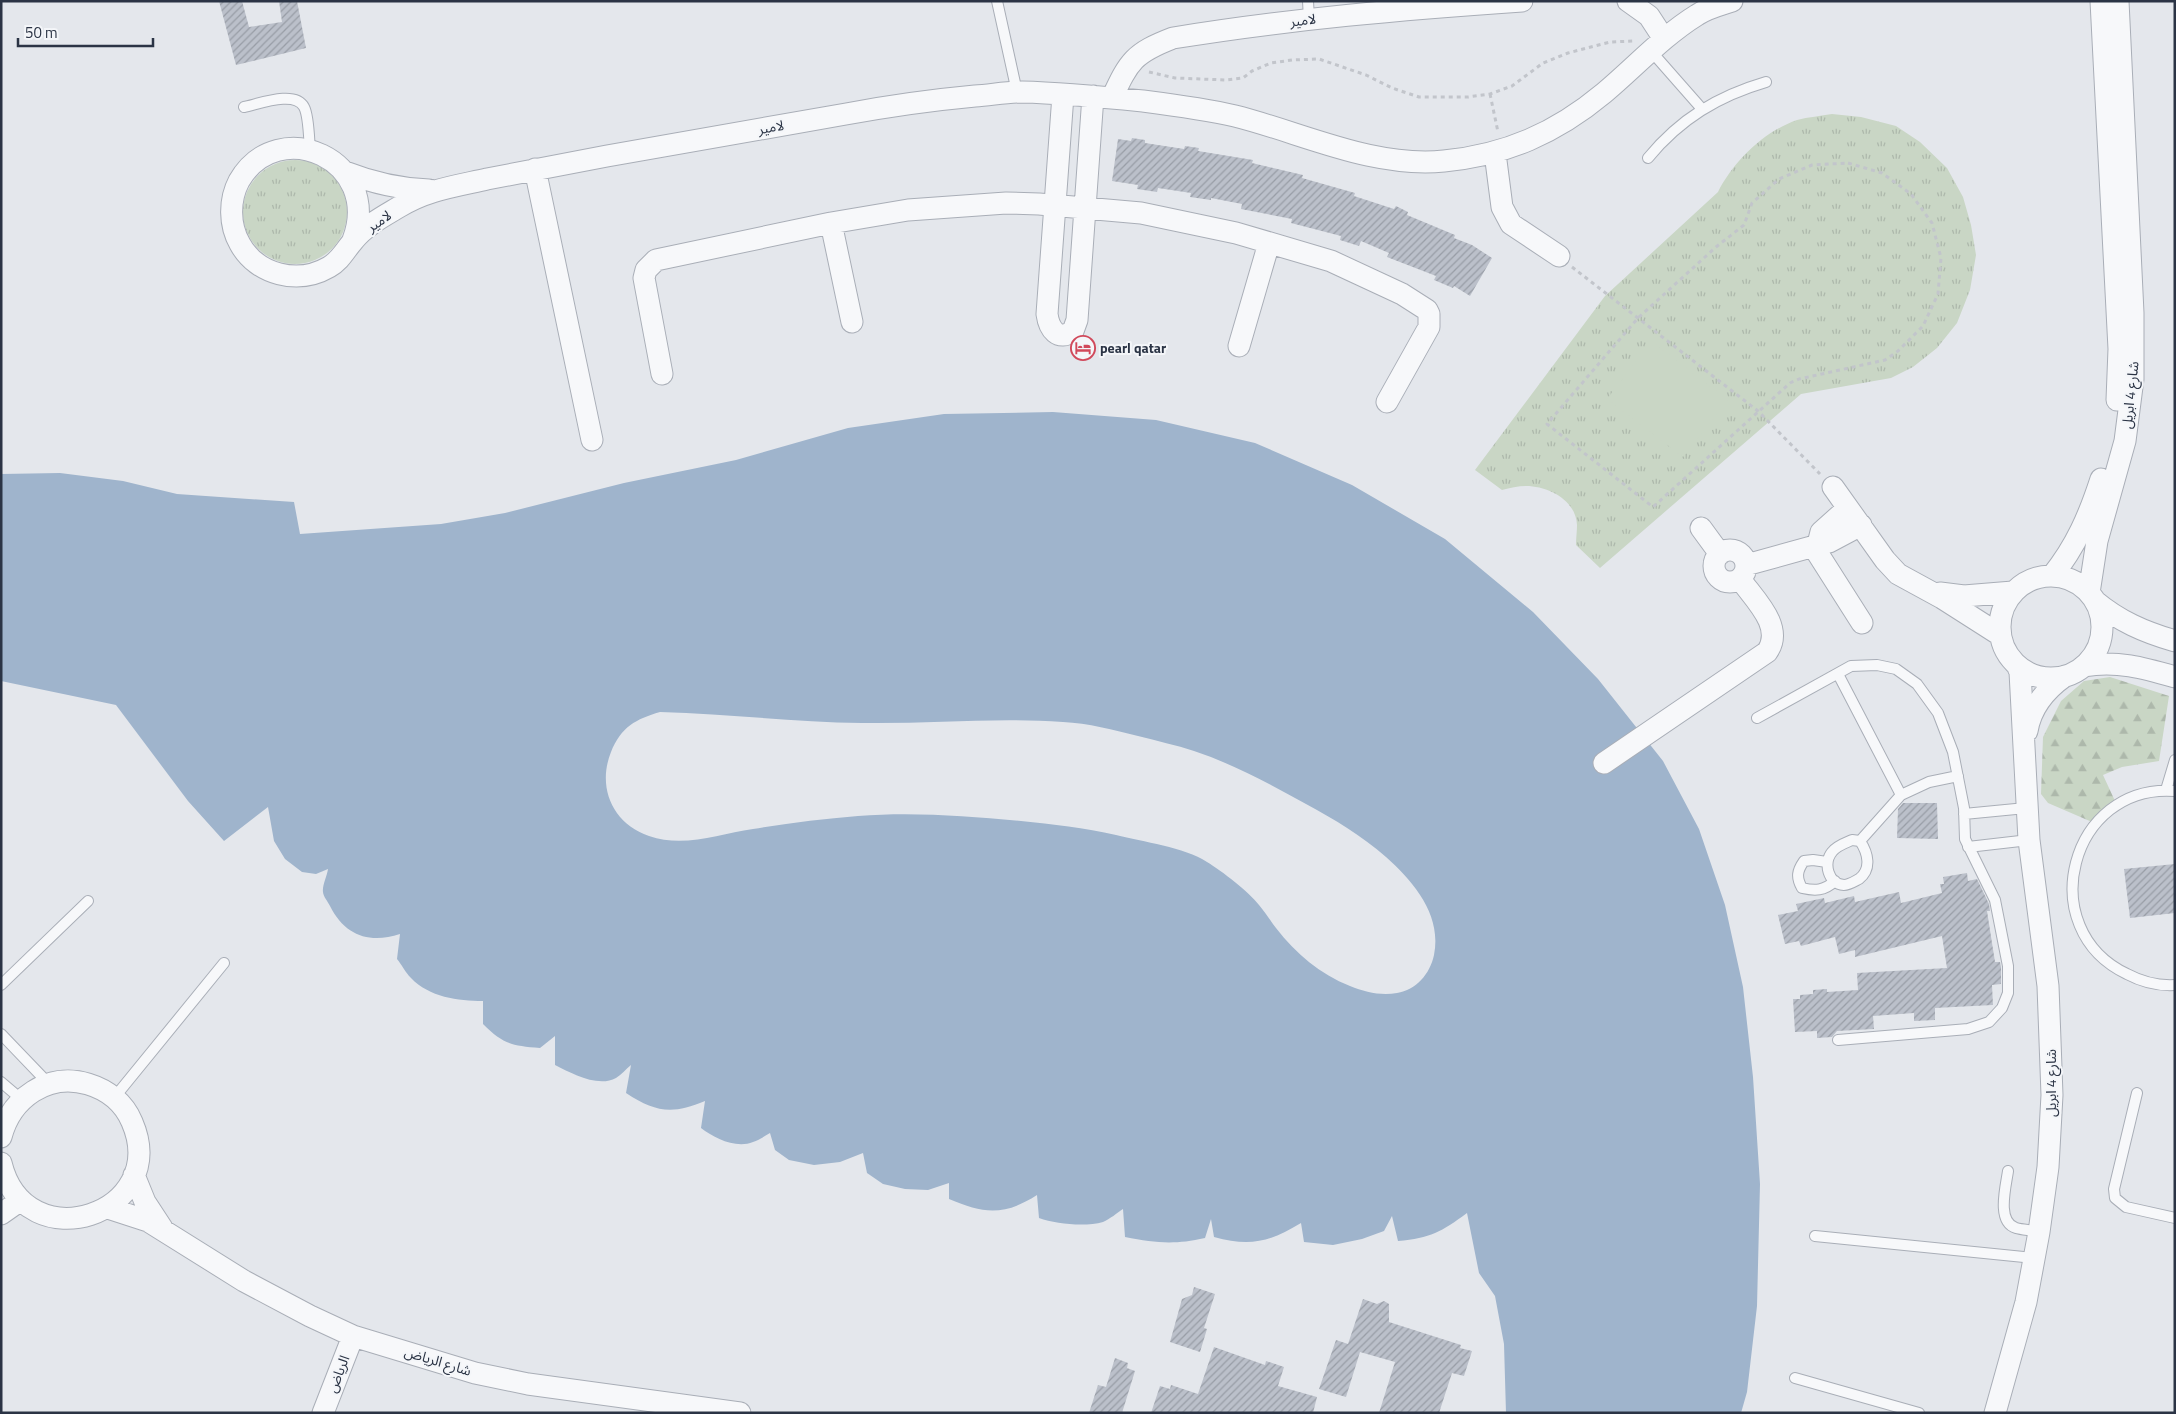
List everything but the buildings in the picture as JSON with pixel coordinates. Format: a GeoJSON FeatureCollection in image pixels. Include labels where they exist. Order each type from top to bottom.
{"type":"FeatureCollection","features":[{"type":"Feature","properties":{"kind":"street","name":"لامير"},"geometry":{"type":"LineString","coordinates":[[1102,97],[1136,56],[1152,46],[1173,38],[1308,10],[1388,10],[1522,1]]}},
{"type":"Feature","properties":{"kind":"street"},"geometry":{"type":"LineString","coordinates":[[1628,1],[1649,16],[1658,45]]}},
{"type":"Feature","properties":{"kind":"street","name":"لامير"},"geometry":{"type":"LineString","coordinates":[[345,172],[377,184],[400,189],[432,190],[536,169],[914,102],[1017,92],[1102,97],[1189,108],[1233,116],[1348,150],[1392,160],[1439,162],[1499,152],[1528,141],[1565,123],[1604,93],[1658,45],[1701,12],[1732,1]]}},
{"type":"Feature","properties":{"kind":"street","name":"شارع 4 ابريل"},"geometry":{"type":"LineString","coordinates":[[2100,1],[2119,194]]}},
{"type":"Feature","properties":{"kind":"street","name":"شارع 4 ابريل"},"geometry":{"type":"LineString","coordinates":[[2092,597],[2098,541],[2114,460],[2119,376],[2118,1]]}},
{"type":"Feature","properties":{"kind":"street"},"geometry":{"type":"LineString","coordinates":[[1063,95],[1048,314],[1050,329],[1063,336],[1074,331],[1078,320],[1086,207],[1102,97]]}},
{"type":"Feature","properties":{"kind":"street"},"geometry":{"type":"LineString","coordinates":[[300,149],[330,159],[345,172],[358,200],[359,220],[353,240],[342,257],[325,269],[306,276],[295,276],[280,274],[266,269],[249,257],[237,240],[231,210],[235,190],[246,172],[261,158],[280,151],[300,149]]}},
{"type":"Feature","properties":{"kind":"street"},"geometry":{"type":"LineString","coordinates":[[1499,152],[1502,207],[1511,224],[1559,256]]}},
{"type":"Feature","properties":{"kind":"street"},"geometry":{"type":"LineString","coordinates":[[536,169],[592,440]]}},
{"type":"Feature","properties":{"kind":"street","name":"لامير"},"geometry":{"type":"LineString","coordinates":[[353,240],[374,223],[406,202],[432,190]]}},
{"type":"Feature","properties":{"kind":"street"},"geometry":{"type":"LineString","coordinates":[[662,374],[644,278],[650,264],[656,260],[667,256],[831,223],[908,210],[1006,203],[1086,207],[1150,214],[1236,233],[1348,268],[1402,294],[1427,310],[1430,314],[1429,327],[1388,402]]}},
{"type":"Feature","properties":{"kind":"street"},"geometry":{"type":"LineString","coordinates":[[831,223],[852,322]]}},
{"type":"Feature","properties":{"kind":"street"},"geometry":{"type":"LineString","coordinates":[[1239,346],[1269,242]]}},
{"type":"Feature","properties":{"kind":"street","name":"شارع 4 ابريل"},"geometry":{"type":"LineString","coordinates":[[2052,576],[2070,552],[2085,526],[2114,460]]}},
{"type":"Feature","properties":{"kind":"street"},"geometry":{"type":"LineString","coordinates":[[1833,487],[1885,560],[1898,574],[1962,610],[2000,635]]}},
{"type":"Feature","properties":{"kind":"street"},"geometry":{"type":"LineString","coordinates":[[1855,517],[1823,529],[1816,545],[1862,623]]}},
{"type":"Feature","properties":{"kind":"street"},"geometry":{"type":"LineString","coordinates":[[1604,763],[1767,652],[1773,640],[1773,629],[1743,572],[1741,554],[1730,550],[1720,554],[1701,528]]}},
{"type":"Feature","properties":{"kind":"street"},"geometry":{"type":"LineString","coordinates":[[1743,572],[1816,545]]}},
{"type":"Feature","properties":{"kind":"street"},"geometry":{"type":"LineString","coordinates":[[2175,641],[2150,633],[2121,620],[2072,581],[2052,576],[2030,580],[2013,592],[2004,605],[2000,620],[2000,635],[2006,651],[2016,665],[2039,677],[2065,676],[2084,666],[2113,663],[2142,667],[2175,677]]}},
{"type":"Feature","properties":{"kind":"street"},"geometry":{"type":"LineString","coordinates":[[1919,586],[1932,592],[1964,596],[2013,592]]}},
{"type":"Feature","properties":{"kind":"street"},"geometry":{"type":"LineString","coordinates":[[2084,666],[2097,650],[2101,640],[2102,619],[2092,597]]}},
{"type":"Feature","properties":{"kind":"street"},"geometry":{"type":"LineString","coordinates":[[2142,667],[2150,633]]}},
{"type":"Feature","properties":{"kind":"street","name":"شارع 4 ابريل"},"geometry":{"type":"LineString","coordinates":[[1995,1413],[2026,1302],[2039,1232],[2048,1167],[2052,1095],[2048,986],[2029,840],[2020,672],[2016,665]]}},
{"type":"Feature","properties":{"kind":"street","name":"شارع 4 ابريل"},"geometry":{"type":"LineString","coordinates":[[2024,749],[2028,724],[2038,702],[2045,692],[2065,676]]}},
{"type":"Feature","properties":{"kind":"street"},"geometry":{"type":"LineString","coordinates":[[1,1136],[11,1112],[22,1099],[34,1090],[49,1084],[65,1081],[95,1086],[114,1098],[130,1116],[136,1130],[138,1145],[138,1160],[134,1175],[119,1199],[108,1208],[91,1216],[73,1219],[54,1218],[36,1211],[11,1188],[1,1164]]}},
{"type":"Feature","properties":{"kind":"street","name":"شارع الرياض"},"geometry":{"type":"LineString","coordinates":[[134,1175],[145,1202],[164,1230]]}},
{"type":"Feature","properties":{"kind":"street"},"geometry":{"type":"LineString","coordinates":[[1,1214],[22,1200]]}},
{"type":"Feature","properties":{"kind":"street","name":"شارع الرياض"},"geometry":{"type":"LineString","coordinates":[[108,1208],[131,1214],[164,1230],[244,1281],[310,1316],[353,1336],[475,1373],[528,1384],[740,1413]]}},
{"type":"Feature","properties":{"kind":"street","name":"الرياض"},"geometry":{"type":"LineString","coordinates":[[323,1413],[353,1336]]}},
{"type":"Feature","properties":{"kind":"lane"},"geometry":{"type":"LineString","coordinates":[[997,1],[1017,92]]}},
{"type":"Feature","properties":{"kind":"lane"},"geometry":{"type":"LineString","coordinates":[[1658,45],[1702,109]]}},
{"type":"Feature","properties":{"kind":"lane"},"geometry":{"type":"LineString","coordinates":[[1648,158],[1673,131],[1702,109],[1733,93],[1766,82]]}},
{"type":"Feature","properties":{"kind":"lane"},"geometry":{"type":"LineString","coordinates":[[244,107],[288,98],[298,100],[304,108],[310,151]]}},
{"type":"Feature","properties":{"kind":"lane"},"geometry":{"type":"LineString","coordinates":[[1757,718],[1851,666],[1877,665],[1896,669],[1916,684],[1938,713],[1953,752],[1964,814],[1964,832],[1968,846],[1995,900],[2003,932],[2008,966],[2008,993],[2002,1008],[1989,1022],[1968,1029],[1838,1040]]}},
{"type":"Feature","properties":{"kind":"lane"},"geometry":{"type":"LineString","coordinates":[[1838,674],[1901,795]]}},
{"type":"Feature","properties":{"kind":"lane"},"geometry":{"type":"LineString","coordinates":[[2175,760],[2170,790],[2139,795],[2114,807],[2094,825],[2080,848],[2072,874],[2072,902],[2080,928],[2095,951],[2115,969],[2140,981],[2167,985],[2175,984]]}},
{"type":"Feature","properties":{"kind":"lane"},"geometry":{"type":"LineString","coordinates":[[1860,841],[1901,795],[1929,782],[1958,776]]}},
{"type":"Feature","properties":{"kind":"lane"},"geometry":{"type":"LineString","coordinates":[[1964,814],[2026,808]]}},
{"type":"Feature","properties":{"kind":"lane"},"geometry":{"type":"LineString","coordinates":[[1852,840],[1860,841],[1867,853],[1868,864],[1864,875],[1845,885],[1835,882],[1829,874],[1827,862],[1832,851],[1852,840]]}},
{"type":"Feature","properties":{"kind":"lane"},"geometry":{"type":"LineString","coordinates":[[1968,846],[2029,840]]}},
{"type":"Feature","properties":{"kind":"lane"},"geometry":{"type":"LineString","coordinates":[[1827,862],[1804,861],[1798,869],[1798,880],[1802,888],[1814,891],[1827,888],[1835,882]]}},
{"type":"Feature","properties":{"kind":"lane"},"geometry":{"type":"LineString","coordinates":[[1,985],[88,901]]}},
{"type":"Feature","properties":{"kind":"lane"},"geometry":{"type":"LineString","coordinates":[[114,1098],[224,963]]}},
{"type":"Feature","properties":{"kind":"lane"},"geometry":{"type":"LineString","coordinates":[[1,1034],[49,1084]]}},
{"type":"Feature","properties":{"kind":"lane"},"geometry":{"type":"LineString","coordinates":[[1,1082],[22,1099]]}},
{"type":"Feature","properties":{"kind":"lane"},"geometry":{"type":"LineString","coordinates":[[2137,1093],[2114,1189],[2115,1198],[2126,1206],[2175,1218]]}},
{"type":"Feature","properties":{"kind":"lane"},"geometry":{"type":"LineString","coordinates":[[2008,1171],[2003,1215],[2008,1224],[2015,1228],[2039,1232]]}},
{"type":"Feature","properties":{"kind":"lane"},"geometry":{"type":"LineString","coordinates":[[1815,1236],[2034,1258]]}},
{"type":"Feature","properties":{"kind":"lane"},"geometry":{"type":"LineString","coordinates":[[1795,1378],[1919,1413]]}},
{"type":"Feature","properties":{"kind":"path"},"geometry":{"type":"LineString","coordinates":[[1125,70],[1175,78],[1226,80],[1243,78],[1252,71],[1276,62],[1318,60],[1366,75],[1392,88],[1419,97],[1468,97],[1490,94],[1512,86],[1543,63],[1568,53],[1610,42],[1658,45]]}},
{"type":"Feature","properties":{"kind":"path"},"geometry":{"type":"LineString","coordinates":[[1490,94],[1499,152]]}},
{"type":"Feature","properties":{"kind":"path"},"geometry":{"type":"LineString","coordinates":[[1848,163],[1882,173],[1912,194],[1932,223],[1941,258],[1938,294],[1923,326],[1898,352],[1885,360],[1799,379],[1790,383],[1653,507],[1547,424],[1638,318],[1716,247],[1744,225],[1752,203],[1779,179],[1812,165],[1848,163]]}},
{"type":"Feature","properties":{"kind":"path"},"geometry":{"type":"LineString","coordinates":[[1559,256],[1758,412],[1833,487]]}},
{"type":"Feature","properties":{"kind":"green space"},"geometry":{"type":"Polygon","coordinates":[[[1832,114],[1861,117],[1896,126],[1920,142],[1947,168],[1963,197],[1971,225],[1976,255],[1970,290],[1957,323],[1937,348],[1913,367],[1891,378],[1801,394],[1600,568],[1576,545],[1577,525],[1575,516],[1572,508],[1559,496],[1543,489],[1526,486],[1502,490],[1475,470],[1605,296],[1718,192],[1732,169],[1751,149],[1784,125],[1801,119],[1832,114]]]}},
{"type":"Feature","properties":{"kind":"green space"},"geometry":{"type":"Polygon","coordinates":[[[295,160],[315,164],[324,168],[332,175],[339,183],[343,192],[347,212],[343,232],[339,241],[332,249],[324,256],[315,260],[295,264],[275,260],[266,256],[258,249],[251,241],[247,232],[243,212],[247,192],[251,183],[258,175],[266,168],[275,164],[295,160]]]}},
{"type":"Feature","properties":{"kind":"green space"},"geometry":{"type":"Polygon","coordinates":[[[1651,341],[1728,400],[1683,457],[1607,399],[1651,341]]]}},
{"type":"Feature","properties":{"kind":"green space"},"geometry":{"type":"Polygon","coordinates":[[[2110,677],[2169,696],[2159,761],[2122,767],[2103,775],[2115,801],[2092,822],[2048,803],[2041,794],[2043,737],[2061,701],[2084,681],[2110,677]]]}},
{"type":"Feature","properties":{"kind":"water"},"geometry":{"type":"Polygon","coordinates":[[[1053,412],[1156,420],[1255,443],[1352,485],[1445,539],[1533,612],[1598,679],[1663,761],[1699,829],[1725,905],[1743,987],[1753,1077],[1760,1184],[1757,1306],[1747,1392],[1741,1413],[1506,1413],[1504,1344],[1495,1296],[1479,1273],[1467,1213],[1435,1233],[1419,1238],[1398,1241],[1392,1216],[1384,1231],[1362,1239],[1333,1245],[1304,1242],[1301,1223],[1279,1235],[1259,1241],[1238,1242],[1227,1240],[1214,1237],[1211,1219],[1205,1238],[1184,1242],[1156,1242],[1125,1237],[1123,1209],[1103,1222],[1079,1225],[1039,1218],[1037,1195],[1014,1207],[984,1210],[949,1199],[949,1183],[928,1190],[905,1189],[883,1184],[867,1173],[863,1153],[840,1162],[814,1165],[789,1160],[775,1150],[770,1133],[746,1144],[719,1139],[701,1128],[705,1101],[673,1110],[655,1108],[626,1093],[631,1065],[618,1077],[609,1081],[585,1078],[555,1065],[555,1036],[540,1048],[508,1043],[496,1036],[483,1024],[483,1001],[454,999],[426,990],[409,976],[397,959],[400,934],[379,938],[359,935],[351,931],[336,916],[324,895],[323,887],[328,869],[316,874],[302,872],[285,859],[274,841],[268,807],[224,841],[188,801],[116,705],[1,681],[1,474],[60,473],[123,481],[177,494],[294,502],[300,534],[441,524],[505,513],[624,483],[736,460],[848,428],[944,414],[1053,412]],[[660,712],[630,725],[615,743],[607,765],[607,791],[617,813],[636,830],[649,836],[675,841],[701,839],[805,821],[899,814],[1033,822],[1080,828],[1187,852],[1207,862],[1255,900],[1300,955],[1329,976],[1350,986],[1379,994],[1404,991],[1416,985],[1426,975],[1432,962],[1435,940],[1434,926],[1424,900],[1406,877],[1377,849],[1337,822],[1279,789],[1223,762],[1194,751],[1110,729],[1072,723],[1013,720],[862,723],[660,712]]]}},
{"type":"Feature","properties":{"kind":"place","name":"pearl qatar"},"geometry":{"type":"Point","coordinates":[1083,348]}}]}
